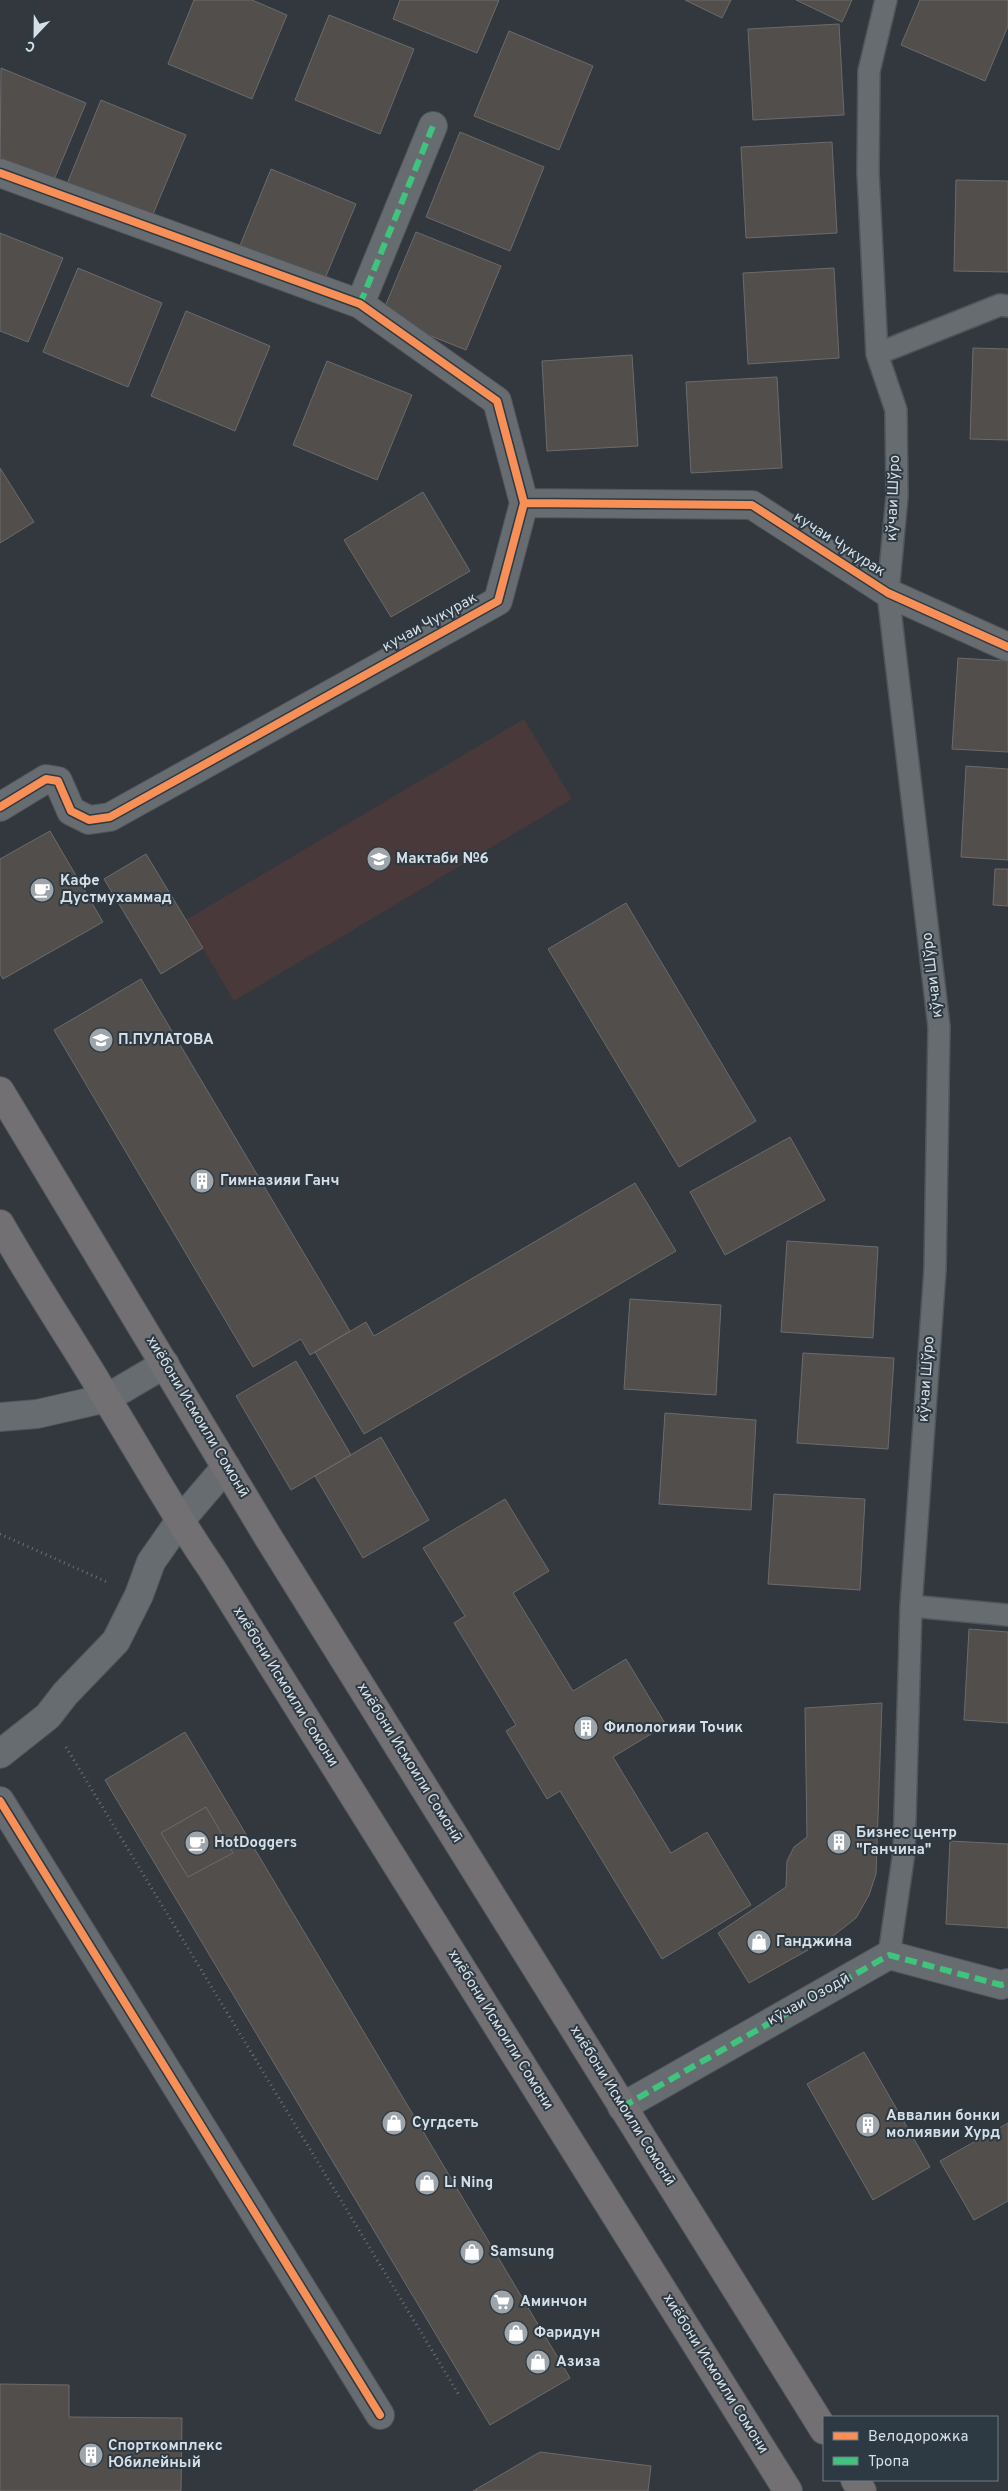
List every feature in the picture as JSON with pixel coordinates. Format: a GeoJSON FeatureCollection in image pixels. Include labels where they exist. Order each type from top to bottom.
{"type":"FeatureCollection","features":[{"type":"Feature","properties":{"kind":"main road","name":"хиёбони Исмоили Сомонӣ"},"geometry":{"type":"LineString","coordinates":[[0,1090],[226,1467],[823,2428]]}},
{"type":"Feature","properties":{"kind":"main road"},"geometry":{"type":"LineString","coordinates":[[0,1224],[30,1278],[106,1398],[179,1522]]}},
{"type":"Feature","properties":{"kind":"main road","name":"хиёбони Исмоили Сомони"},"geometry":{"type":"LineString","coordinates":[[179,1522],[212,1569],[788,2491]]}},
{"type":"Feature","properties":{"kind":"street"},"geometry":{"type":"LineString","coordinates":[[360,304],[433,126]]}},
{"type":"Feature","properties":{"kind":"street"},"geometry":{"type":"LineString","coordinates":[[0,173],[360,304],[497,401],[524,503]]}},
{"type":"Feature","properties":{"kind":"street","name":"кучаи Чукурак"},"geometry":{"type":"LineString","coordinates":[[0,806],[46,779],[58,781],[71,811],[89,820],[110,817],[498,601],[524,503],[752,505],[888,593],[1008,648]]}},
{"type":"Feature","properties":{"kind":"street"},"geometry":{"type":"LineString","coordinates":[[0,1417],[37,1414],[106,1398],[166,1364]]}},
{"type":"Feature","properties":{"kind":"street"},"geometry":{"type":"LineString","coordinates":[[0,1754],[48,1716],[65,1694],[116,1641],[139,1595],[151,1562],[179,1522],[226,1467]]}},
{"type":"Feature","properties":{"kind":"street"},"geometry":{"type":"LineString","coordinates":[[0,1801],[380,2415]]}},
{"type":"Feature","properties":{"kind":"street"},"geometry":{"type":"LineString","coordinates":[[889,1955],[1001,1984],[1008,1983]]}},
{"type":"Feature","properties":{"kind":"street","name":"кӯчаи Озодӣ"},"geometry":{"type":"LineString","coordinates":[[622,2107],[889,1955]]}},
{"type":"Feature","properties":{"kind":"lane","name":"кўчаи Шўро"},"geometry":{"type":"LineString","coordinates":[[886,0],[868,71],[868,172],[877,354],[896,410],[897,496],[888,593],[939,1027],[935,1270],[910,1606],[904,1852],[889,1955]]}},
{"type":"Feature","properties":{"kind":"lane"},"geometry":{"type":"LineString","coordinates":[[877,354],[1000,305],[1008,306]]}},
{"type":"Feature","properties":{"kind":"lane"},"geometry":{"type":"LineString","coordinates":[[910,1606],[1008,1615]]}},
{"type":"Feature","properties":{"kind":"path"},"geometry":{"type":"LineString","coordinates":[[0,1534],[67,1566],[139,1595]]}},
{"type":"Feature","properties":{"kind":"path"},"geometry":{"type":"LineString","coordinates":[[48,1716],[459,2395]]}},
{"type":"Feature","properties":{"kind":"shaded area","name":"Мактаби №6"},"geometry":{"type":"Polygon","coordinates":[[[524,719],[572,799],[234,1001],[186,920],[524,719]]]}},
{"type":"Feature","properties":{"kind":"building"},"geometry":{"type":"Polygon","coordinates":[[[194,0],[252,0],[287,15],[252,99],[168,64],[194,0]]]}},
{"type":"Feature","properties":{"kind":"building"},"geometry":{"type":"Polygon","coordinates":[[[400,0],[499,0],[477,53],[393,19],[400,0]]]}},
{"type":"Feature","properties":{"kind":"building"},"geometry":{"type":"Polygon","coordinates":[[[685,0],[731,0],[722,18],[685,0]]]}},
{"type":"Feature","properties":{"kind":"building"},"geometry":{"type":"Polygon","coordinates":[[[796,0],[852,0],[842,22],[796,0]]]}},
{"type":"Feature","properties":{"kind":"building"},"geometry":{"type":"Polygon","coordinates":[[[920,0],[1008,0],[1008,26],[985,81],[901,45],[920,0]]]}},
{"type":"Feature","properties":{"kind":"building"},"geometry":{"type":"Polygon","coordinates":[[[329,15],[414,49],[380,134],[295,100],[329,15]]]}},
{"type":"Feature","properties":{"kind":"building"},"geometry":{"type":"Polygon","coordinates":[[[839,24],[844,115],[753,120],[748,29],[839,24]]]}},
{"type":"Feature","properties":{"kind":"building"},"geometry":{"type":"Polygon","coordinates":[[[509,31],[593,66],[559,150],[474,116],[509,31]]]}},
{"type":"Feature","properties":{"kind":"building"},"geometry":{"type":"Polygon","coordinates":[[[1,68],[86,103],[51,187],[0,166],[1,68]]]}},
{"type":"Feature","properties":{"kind":"building"},"geometry":{"type":"Polygon","coordinates":[[[101,100],[186,135],[151,219],[67,184],[101,100]]]}},
{"type":"Feature","properties":{"kind":"building"},"geometry":{"type":"Polygon","coordinates":[[[460,132],[544,167],[510,251],[426,217],[460,132]]]}},
{"type":"Feature","properties":{"kind":"building"},"geometry":{"type":"Polygon","coordinates":[[[832,142],[837,233],[746,238],[741,147],[832,142]]]}},
{"type":"Feature","properties":{"kind":"building"},"geometry":{"type":"Polygon","coordinates":[[[271,169],[356,204],[321,288],[237,253],[271,169]]]}},
{"type":"Feature","properties":{"kind":"building"},"geometry":{"type":"Polygon","coordinates":[[[956,180],[1008,181],[1008,272],[954,271],[956,180]]]}},
{"type":"Feature","properties":{"kind":"building"},"geometry":{"type":"Polygon","coordinates":[[[416,232],[501,266],[466,350],[381,316],[416,232]]]}},
{"type":"Feature","properties":{"kind":"building"},"geometry":{"type":"Polygon","coordinates":[[[0,233],[63,258],[28,342],[0,331],[0,233]]]}},
{"type":"Feature","properties":{"kind":"building"},"geometry":{"type":"Polygon","coordinates":[[[78,268],[162,303],[128,387],[43,352],[78,268]]]}},
{"type":"Feature","properties":{"kind":"building"},"geometry":{"type":"Polygon","coordinates":[[[834,268],[839,358],[748,364],[743,273],[834,268]]]}},
{"type":"Feature","properties":{"kind":"building"},"geometry":{"type":"Polygon","coordinates":[[[186,311],[270,346],[235,431],[151,396],[186,311]]]}},
{"type":"Feature","properties":{"kind":"building"},"geometry":{"type":"Polygon","coordinates":[[[973,348],[1008,349],[1008,440],[970,439],[973,348]]]}},
{"type":"Feature","properties":{"kind":"building"},"geometry":{"type":"Polygon","coordinates":[[[632,355],[638,446],[547,451],[542,361],[632,355]]]}},
{"type":"Feature","properties":{"kind":"building"},"geometry":{"type":"Polygon","coordinates":[[[327,361],[412,395],[377,480],[293,445],[327,361]]]}},
{"type":"Feature","properties":{"kind":"building"},"geometry":{"type":"Polygon","coordinates":[[[777,377],[782,468],[691,473],[686,382],[777,377]]]}},
{"type":"Feature","properties":{"kind":"building"},"geometry":{"type":"Polygon","coordinates":[[[0,468],[34,522],[0,543],[0,468]]]}},
{"type":"Feature","properties":{"kind":"building"},"geometry":{"type":"Polygon","coordinates":[[[423,492],[470,571],[391,617],[344,540],[423,492]]]}},
{"type":"Feature","properties":{"kind":"building"},"geometry":{"type":"Polygon","coordinates":[[[958,658],[1008,661],[1008,752],[952,749],[958,658]]]}},
{"type":"Feature","properties":{"kind":"building"},"geometry":{"type":"Polygon","coordinates":[[[966,766],[1008,769],[1008,860],[961,857],[966,766]]]}},
{"type":"Feature","properties":{"kind":"building","name":"Кафе Дустмухаммад"},"geometry":{"type":"Polygon","coordinates":[[[50,831],[103,922],[3,979],[0,974],[0,859],[50,831]]]}},
{"type":"Feature","properties":{"kind":"building"},"geometry":{"type":"Polygon","coordinates":[[[146,854],[203,948],[161,974],[104,879],[146,854]]]}},
{"type":"Feature","properties":{"kind":"building"},"geometry":{"type":"Polygon","coordinates":[[[995,869],[1008,869],[1008,906],[993,905],[995,869]]]}},
{"type":"Feature","properties":{"kind":"building"},"geometry":{"type":"Polygon","coordinates":[[[626,903],[756,1121],[679,1167],[548,949],[626,903]]]}},
{"type":"Feature","properties":{"kind":"building","name":"Гимназияи Ганч"},"geometry":{"type":"Polygon","coordinates":[[[141,979],[350,1331],[310,1355],[301,1339],[253,1367],[54,1030],[141,979]]]}},
{"type":"Feature","properties":{"kind":"building"},"geometry":{"type":"Polygon","coordinates":[[[790,1137],[825,1200],[725,1255],[690,1192],[790,1137]]]}},
{"type":"Feature","properties":{"kind":"building"},"geometry":{"type":"Polygon","coordinates":[[[635,1183],[676,1251],[364,1434],[315,1352],[366,1322],[374,1336],[635,1183]]]}},
{"type":"Feature","properties":{"kind":"building"},"geometry":{"type":"Polygon","coordinates":[[[787,1241],[878,1247],[873,1338],[781,1332],[787,1241]]]}},
{"type":"Feature","properties":{"kind":"building"},"geometry":{"type":"Polygon","coordinates":[[[630,1299],[721,1305],[716,1395],[624,1389],[630,1299]]]}},
{"type":"Feature","properties":{"kind":"building"},"geometry":{"type":"Polygon","coordinates":[[[803,1353],[894,1358],[888,1449],[797,1443],[803,1353]]]}},
{"type":"Feature","properties":{"kind":"building"},"geometry":{"type":"Polygon","coordinates":[[[296,1361],[351,1455],[291,1490],[236,1396],[296,1361]]]}},
{"type":"Feature","properties":{"kind":"building"},"geometry":{"type":"Polygon","coordinates":[[[665,1413],[756,1420],[751,1510],[659,1504],[665,1413]]]}},
{"type":"Feature","properties":{"kind":"building"},"geometry":{"type":"Polygon","coordinates":[[[381,1437],[429,1520],[363,1558],[315,1476],[381,1437]]]}},
{"type":"Feature","properties":{"kind":"building"},"geometry":{"type":"Polygon","coordinates":[[[774,1494],[865,1499],[860,1590],[768,1584],[774,1494]]]}},
{"type":"Feature","properties":{"kind":"building","name":"Филологияи Точик"},"geometry":{"type":"Polygon","coordinates":[[[505,1499],[549,1571],[513,1593],[573,1691],[626,1659],[666,1725],[613,1757],[671,1853],[707,1832],[751,1905],[662,1959],[560,1791],[547,1799],[506,1731],[516,1725],[454,1623],[465,1616],[423,1548],[505,1499]]]}},
{"type":"Feature","properties":{"kind":"building"},"geometry":{"type":"Polygon","coordinates":[[[969,1629],[1008,1632],[1008,1723],[964,1720],[969,1629]]]}},
{"type":"Feature","properties":{"kind":"building","name":"Бизнес центр \"Ганчина\""},"geometry":{"type":"Polygon","coordinates":[[[882,1703],[876,1874],[869,1895],[856,1918],[833,1936],[749,1983],[718,1933],[786,1887],[787,1861],[794,1847],[807,1837],[805,1708],[882,1703]]]}},
{"type":"Feature","properties":{"kind":"building"},"geometry":{"type":"Polygon","coordinates":[[[185,1732],[570,2378],[490,2425],[105,1780],[185,1732]]]}},
{"type":"Feature","properties":{"kind":"building","name":"HotDoggers"},"geometry":{"type":"Polygon","coordinates":[[[206,1807],[233,1853],[188,1877],[161,1833],[206,1807]]]}},
{"type":"Feature","properties":{"kind":"building"},"geometry":{"type":"Polygon","coordinates":[[[950,1841],[1008,1844],[1008,1928],[946,1924],[950,1841]]]}},
{"type":"Feature","properties":{"kind":"building","name":"Аввалин бонки молиявии Хурд"},"geometry":{"type":"Polygon","coordinates":[[[864,2052],[930,2167],[873,2200],[807,2084],[864,2052]]]}},
{"type":"Feature","properties":{"kind":"building"},"geometry":{"type":"Polygon","coordinates":[[[1008,2123],[1008,2201],[974,2220],[940,2161],[1008,2123]]]}},
{"type":"Feature","properties":{"kind":"building","name":"Спорткомплекс Юбилейный"},"geometry":{"type":"Polygon","coordinates":[[[0,2384],[69,2385],[69,2417],[182,2418],[181,2491],[0,2491],[0,2384]]]}},
{"type":"Feature","properties":{"kind":"building"},"geometry":{"type":"Polygon","coordinates":[[[540,2452],[651,2466],[648,2491],[473,2491],[540,2452]]]}},
{"type":"Feature","properties":{"kind":"marked path"},"geometry":{"type":"LineString","coordinates":[[360,304],[433,126]]}},
{"type":"Feature","properties":{"kind":"marked path"},"geometry":{"type":"LineString","coordinates":[[622,2107],[889,1955],[1001,1985],[1008,1983]]}},
{"type":"Feature","properties":{"kind":"cycle path"},"geometry":{"type":"LineString","coordinates":[[0,173],[360,304],[497,401],[524,503]]}},
{"type":"Feature","properties":{"kind":"cycle path"},"geometry":{"type":"LineString","coordinates":[[0,807],[46,779],[58,781],[71,811],[89,820],[110,817],[498,601],[524,503],[752,505],[888,593],[1008,647]]}},
{"type":"Feature","properties":{"kind":"cycle path"},"geometry":{"type":"LineString","coordinates":[[0,1801],[380,2415]]}},
{"type":"Feature","properties":{"kind":"place","name":"Мактаби №6"},"geometry":{"type":"Point","coordinates":[379,859]}},
{"type":"Feature","properties":{"kind":"place","name":"Кафе Дустмухаммад"},"geometry":{"type":"Point","coordinates":[42,890]}},
{"type":"Feature","properties":{"kind":"place","name":"П.ПУЛАТОВА"},"geometry":{"type":"Point","coordinates":[101,1040]}},
{"type":"Feature","properties":{"kind":"place","name":"Гимназияи Ганч"},"geometry":{"type":"Point","coordinates":[202,1181]}},
{"type":"Feature","properties":{"kind":"place","name":"Филологияи Точик"},"geometry":{"type":"Point","coordinates":[586,1728]}},
{"type":"Feature","properties":{"kind":"place","name":"Бизнес центр \"Ганчина\""},"geometry":{"type":"Point","coordinates":[839,1842]}},
{"type":"Feature","properties":{"kind":"place","name":"HotDoggers"},"geometry":{"type":"Point","coordinates":[197,1843]}},
{"type":"Feature","properties":{"kind":"place","name":"Ганджина"},"geometry":{"type":"Point","coordinates":[759,1942]}},
{"type":"Feature","properties":{"kind":"place","name":"Сугдсеть"},"geometry":{"type":"Point","coordinates":[394,2123]}},
{"type":"Feature","properties":{"kind":"place","name":"Аввалин бонки молиявии Хурд"},"geometry":{"type":"Point","coordinates":[868,2125]}},
{"type":"Feature","properties":{"kind":"place","name":"Li Ning"},"geometry":{"type":"Point","coordinates":[427,2183]}},
{"type":"Feature","properties":{"kind":"place","name":"Samsung"},"geometry":{"type":"Point","coordinates":[472,2252]}},
{"type":"Feature","properties":{"kind":"place","name":"Аминчон"},"geometry":{"type":"Point","coordinates":[502,2302]}},
{"type":"Feature","properties":{"kind":"place","name":"Фаридун"},"geometry":{"type":"Point","coordinates":[516,2333]}},
{"type":"Feature","properties":{"kind":"place","name":"Азиза"},"geometry":{"type":"Point","coordinates":[538,2362]}},
{"type":"Feature","properties":{"kind":"place","name":"Спорткомплекс Юбилейный"},"geometry":{"type":"Point","coordinates":[91,2455]}}]}
